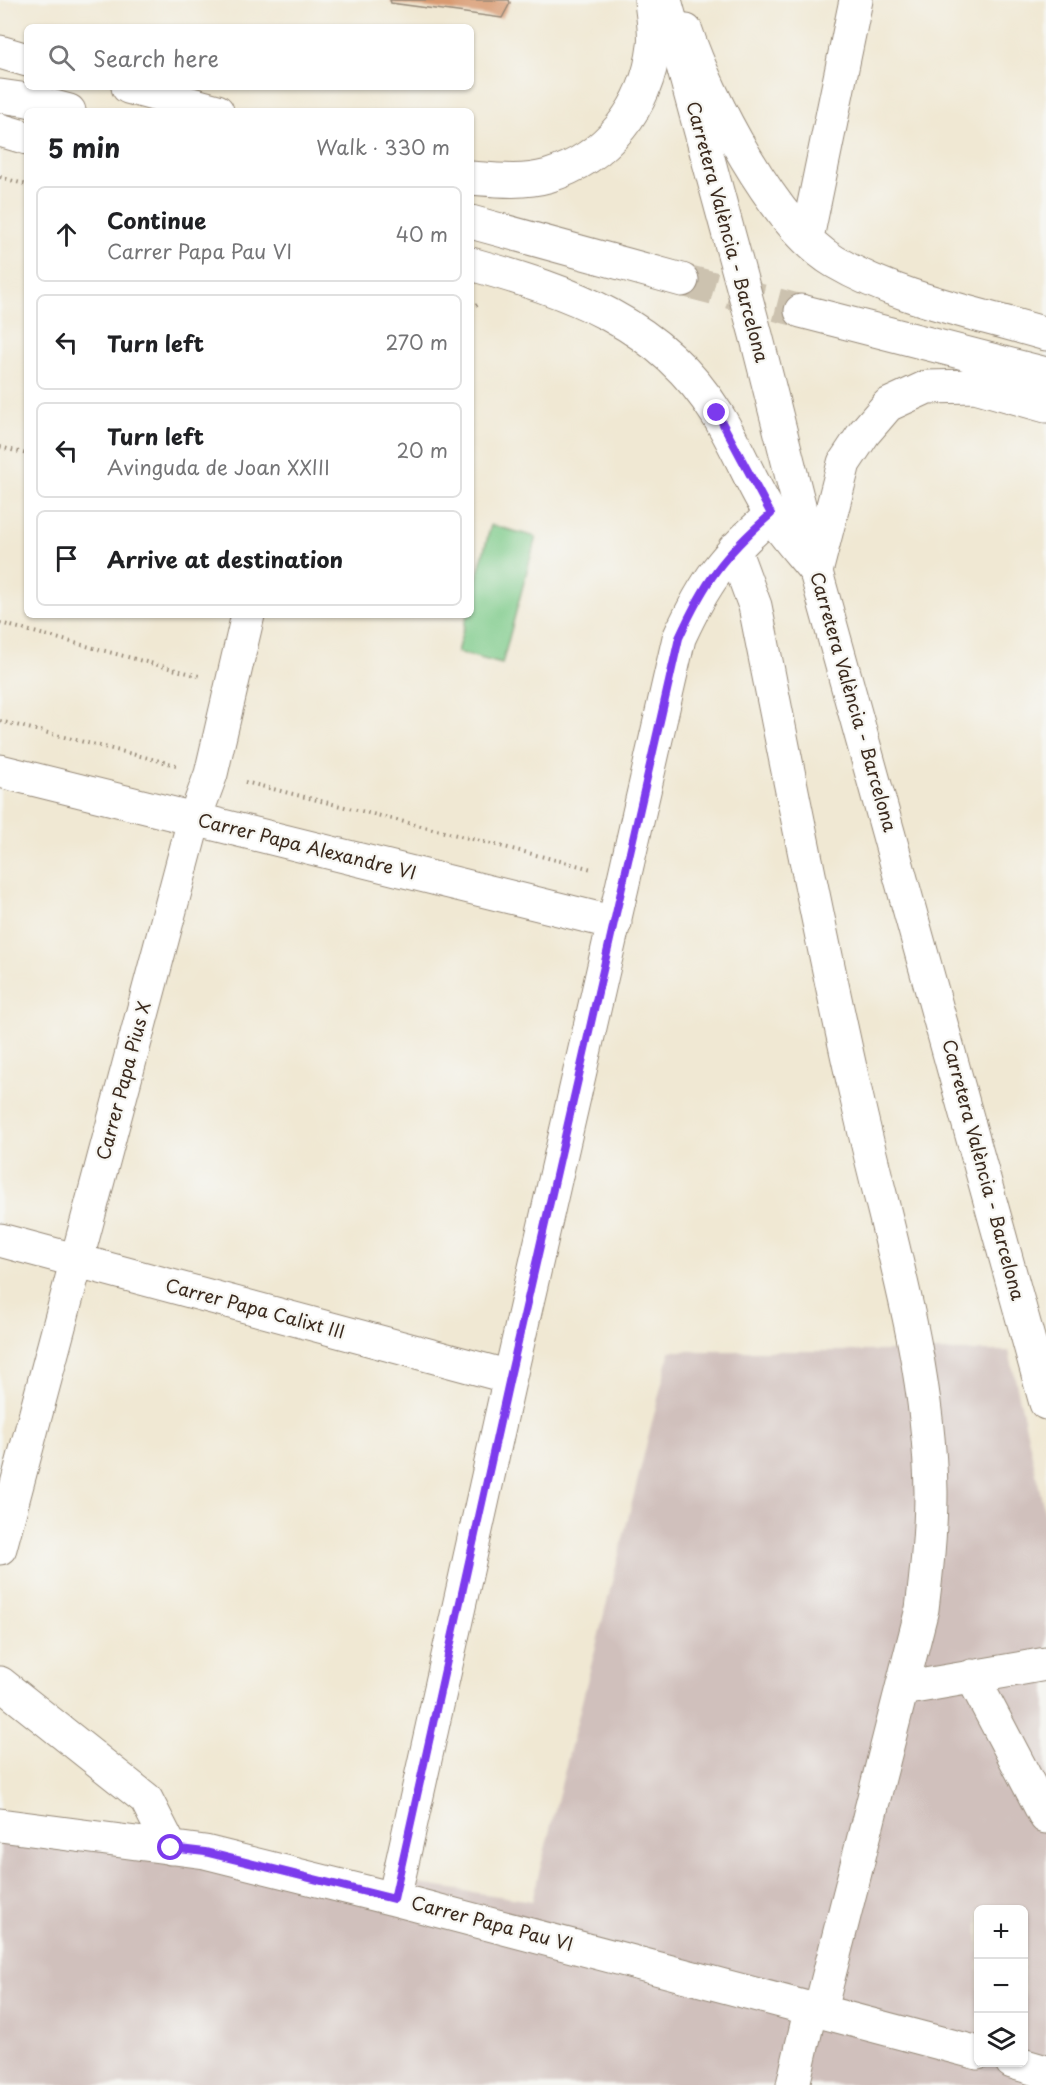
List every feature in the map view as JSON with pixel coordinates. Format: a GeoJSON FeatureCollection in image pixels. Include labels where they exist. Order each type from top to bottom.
{"type":"FeatureCollection","features":[{"type":"Feature","properties":{"kind":"street"},"geometry":{"type":"LineString","coordinates":[[474,178],[505,181],[547,177],[582,162],[609,142],[632,113],[647,81],[654,44],[651,0]]}},
{"type":"Feature","properties":{"kind":"street","name":"Carretera València - Barcelona"},"geometry":{"type":"LineString","coordinates":[[665,0],[756,335],[816,572],[1046,1402]]}},
{"type":"Feature","properties":{"kind":"street"},"geometry":{"type":"LineString","coordinates":[[676,0],[697,63],[764,189],[807,237],[833,261],[897,290],[1046,334]]}},
{"type":"Feature","properties":{"kind":"street"},"geometry":{"type":"LineString","coordinates":[[807,237],[856,0]]}},
{"type":"Feature","properties":{"kind":"street"},"geometry":{"type":"LineString","coordinates":[[0,52],[24,59]]}},
{"type":"Feature","properties":{"kind":"street"},"geometry":{"type":"LineString","coordinates":[[139,90],[206,108]]}},
{"type":"Feature","properties":{"kind":"street"},"geometry":{"type":"LineString","coordinates":[[9,94],[58,108]]}},
{"type":"Feature","properties":{"kind":"street"},"geometry":{"type":"LineString","coordinates":[[0,130],[24,137]]}},
{"type":"Feature","properties":{"kind":"street"},"geometry":{"type":"LineString","coordinates":[[474,223],[682,280]]}},
{"type":"Feature","properties":{"kind":"street"},"geometry":{"type":"LineString","coordinates":[[474,265],[579,298],[623,320],[661,347],[693,380],[717,413],[771,514],[816,572]]}},
{"type":"Feature","properties":{"kind":"street"},"geometry":{"type":"LineString","coordinates":[[801,311],[1046,374]]}},
{"type":"Feature","properties":{"kind":"street"},"geometry":{"type":"LineString","coordinates":[[816,572],[844,463],[888,405],[927,387],[975,386],[1046,406]]}},
{"type":"Feature","properties":{"kind":"street"},"geometry":{"type":"LineString","coordinates":[[394,1899],[510,1377],[601,919],[679,638],[696,600],[718,566],[771,514]]}},
{"type":"Feature","properties":{"kind":"street"},"geometry":{"type":"LineString","coordinates":[[734,549],[755,606],[856,1097],[914,1345],[926,1421],[931,1492],[928,1560],[922,1609],[793,2085]]}},
{"type":"Feature","properties":{"kind":"street","name":"Carrer Papa Pius X"},"geometry":{"type":"LineString","coordinates":[[0,1548],[194,820],[211,774],[230,684],[247,618]]}},
{"type":"Feature","properties":{"kind":"street","name":"Carrer Papa Alexandre VI"},"geometry":{"type":"LineString","coordinates":[[0,771],[601,919]]}},
{"type":"Feature","properties":{"kind":"street","name":"Carrer Papa Calixt III"},"geometry":{"type":"LineString","coordinates":[[0,1240],[510,1377]]}},
{"type":"Feature","properties":{"kind":"street"},"geometry":{"type":"LineString","coordinates":[[902,1689],[1046,1664]]}},
{"type":"Feature","properties":{"kind":"street"},"geometry":{"type":"LineString","coordinates":[[972,1676],[1046,1817]]}},
{"type":"Feature","properties":{"kind":"street"},"geometry":{"type":"LineString","coordinates":[[0,1683],[146,1799],[171,1848]]}},
{"type":"Feature","properties":{"kind":"street","name":"Carrer Papa Pau VI"},"geometry":{"type":"LineString","coordinates":[[0,1825],[205,1852],[394,1899],[974,2052]]}},
{"type":"Feature","properties":{"kind":"street"},"geometry":{"type":"LineString","coordinates":[[1028,2067],[1046,2072]]}},
{"type":"Feature","properties":{"kind":"path"},"geometry":{"type":"LineString","coordinates":[[0,177],[24,184]]}},
{"type":"Feature","properties":{"kind":"path"},"geometry":{"type":"LineString","coordinates":[[0,447],[24,453]]}},
{"type":"Feature","properties":{"kind":"path"},"geometry":{"type":"LineString","coordinates":[[0,623],[230,684]]}},
{"type":"Feature","properties":{"kind":"path"},"geometry":{"type":"LineString","coordinates":[[0,721],[598,871],[601,919]]}},
{"type":"Feature","properties":{"kind":"shaded area"},"geometry":{"type":"Polygon","coordinates":[[[670,1351],[1009,1351],[1046,1518],[1046,2085],[0,2085],[0,1821],[532,1901],[670,1351]]]}},
{"type":"Feature","properties":{"kind":"green space"},"geometry":{"type":"Polygon","coordinates":[[[491,525],[536,537],[502,664],[457,652],[466,618],[474,618],[474,588],[491,525]]]}},
{"type":"Feature","properties":{"kind":"building"},"geometry":{"type":"Polygon","coordinates":[[[390,0],[509,0],[510,3],[502,18],[391,3],[390,0]]]}},
{"type":"Feature","properties":{"kind":"tunnel"},"geometry":{"type":"LineString","coordinates":[[682,280],[801,311]]}},
{"type":"Feature","properties":{"kind":"route"},"geometry":{"type":"LineString","coordinates":[[171,1848],[205,1852],[394,1899],[510,1377],[679,638],[696,600],[718,566],[771,514],[717,413]]}}]}
